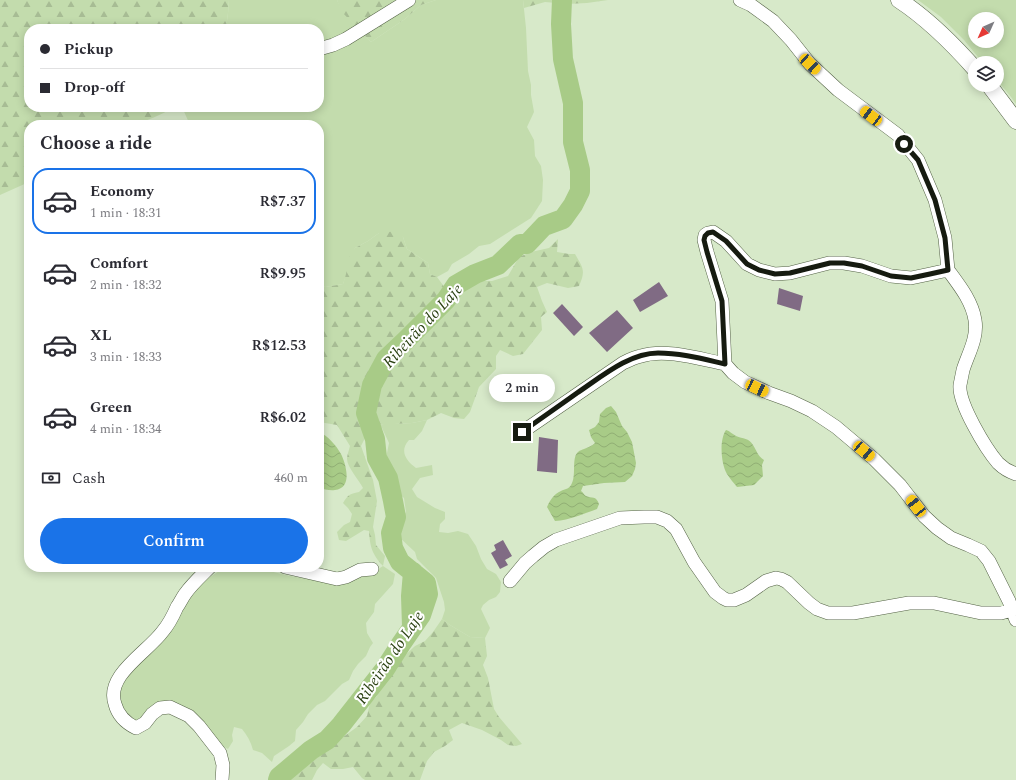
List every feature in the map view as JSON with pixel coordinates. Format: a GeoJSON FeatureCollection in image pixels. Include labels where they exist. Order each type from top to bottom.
{"type":"FeatureCollection","features":[{"type":"Feature","properties":{"kind":"main road"},"geometry":{"type":"LineString","coordinates":[[899,0],[930,23],[968,62]]}},
{"type":"Feature","properties":{"kind":"main road"},"geometry":{"type":"LineString","coordinates":[[994,92],[1016,121]]}},
{"type":"Feature","properties":{"kind":"street"},"geometry":{"type":"LineString","coordinates":[[324,47],[333,45],[346,39],[409,0]]}},
{"type":"Feature","properties":{"kind":"street"},"geometry":{"type":"LineString","coordinates":[[740,0],[751,5],[773,21],[791,40],[810,64],[838,90],[898,135],[918,160],[935,200],[945,238],[948,270],[971,304],[975,321],[975,338],[962,371],[960,387],[965,405],[978,434],[999,464],[1010,472],[1016,474]]}},
{"type":"Feature","properties":{"kind":"street"},"geometry":{"type":"LineString","coordinates":[[725,364],[722,301],[704,240],[708,233],[713,232],[726,241],[747,264],[759,270],[775,274],[790,273],[830,263],[844,263],[862,266],[891,276],[911,278],[948,270]]}},
{"type":"Feature","properties":{"kind":"street"},"geometry":{"type":"LineString","coordinates":[[522,432],[623,363],[642,355],[658,353],[680,354],[725,364],[733,373],[745,382],[769,393],[791,400],[812,411],[836,427],[874,459],[900,485],[924,516],[937,528],[951,538],[981,551],[989,561],[1014,615]]}},
{"type":"Feature","properties":{"kind":"street"},"geometry":{"type":"LineString","coordinates":[[510,581],[525,563],[544,547],[556,540],[620,518],[657,517],[667,521],[676,529],[694,562],[715,592],[727,600],[734,600],[746,595],[766,581],[776,578],[788,582],[817,610],[828,613],[853,613],[909,603],[934,603],[981,613],[1001,613],[1014,615]]}},
{"type":"Feature","properties":{"kind":"street"},"geometry":{"type":"LineString","coordinates":[[307,572],[337,579],[346,577],[360,570],[372,569]]}},
{"type":"Feature","properties":{"kind":"street"},"geometry":{"type":"LineString","coordinates":[[205,572],[184,594],[163,632],[131,662],[116,683],[112,697],[121,717],[129,725],[136,728],[144,724],[152,714],[160,708],[170,707],[189,716],[199,726],[220,753],[223,765],[222,780]]}},
{"type":"Feature","properties":{"kind":"green space"},"geometry":{"type":"Polygon","coordinates":[[[0,0],[229,0],[227,24],[24,24],[24,112],[166,112],[148,120],[24,120],[24,184],[0,195],[0,0]]]}},
{"type":"Feature","properties":{"kind":"green space"},"geometry":{"type":"Polygon","coordinates":[[[229,0],[337,0],[342,11],[371,42],[405,19],[421,5],[436,0],[523,0],[528,71],[534,112],[527,127],[534,140],[535,156],[541,166],[543,180],[542,201],[531,218],[490,244],[479,246],[452,264],[448,271],[437,277],[430,274],[428,263],[407,249],[403,237],[379,233],[355,248],[343,284],[324,286],[324,120],[188,120],[184,112],[324,112],[324,24],[227,24],[229,0]]]}},
{"type":"Feature","properties":{"kind":"green space"},"geometry":{"type":"Polygon","coordinates":[[[337,0],[436,0],[421,5],[405,19],[371,42],[341,11],[337,0]]]}},
{"type":"Feature","properties":{"kind":"green space"},"geometry":{"type":"Polygon","coordinates":[[[523,0],[608,0],[567,4],[545,2],[524,8],[523,0]]]}},
{"type":"Feature","properties":{"kind":"green space"},"geometry":{"type":"Polygon","coordinates":[[[918,0],[1016,0],[1016,104],[1004,88],[1004,56],[977,56],[971,48],[1004,48],[1004,12],[968,12],[968,45],[941,17],[918,0]]]}},
{"type":"Feature","properties":{"kind":"green space"},"geometry":{"type":"Polygon","coordinates":[[[396,231],[403,237],[407,249],[428,263],[430,274],[437,277],[454,300],[464,289],[477,281],[492,281],[508,276],[519,257],[531,252],[549,248],[558,239],[557,252],[575,254],[583,269],[579,286],[568,288],[547,283],[537,287],[547,312],[541,317],[542,330],[523,354],[513,356],[500,350],[496,356],[496,369],[479,387],[470,412],[464,419],[454,418],[441,413],[427,420],[412,423],[375,425],[369,430],[361,446],[373,480],[377,501],[373,527],[376,545],[385,556],[383,566],[376,558],[372,550],[369,531],[364,530],[346,541],[339,540],[337,532],[344,525],[350,522],[352,514],[343,503],[349,495],[359,492],[363,488],[349,466],[347,459],[350,446],[337,425],[324,423],[324,286],[343,284],[349,257],[355,248],[379,233],[396,231]]]}},
{"type":"Feature","properties":{"kind":"green space"},"geometry":{"type":"Polygon","coordinates":[[[427,420],[422,431],[414,440],[409,440],[406,444],[404,452],[409,462],[416,468],[432,465],[433,475],[420,478],[412,489],[417,497],[445,512],[445,519],[440,524],[439,532],[448,533],[458,531],[468,534],[476,546],[487,569],[496,574],[501,582],[500,592],[496,597],[483,605],[481,609],[490,628],[485,638],[470,637],[442,619],[445,610],[444,602],[436,578],[417,559],[415,552],[398,536],[397,530],[400,521],[406,512],[404,498],[397,492],[392,468],[386,458],[389,443],[382,428],[375,425],[412,423],[427,420]]]}},
{"type":"Feature","properties":{"kind":"green space"},"geometry":{"type":"Polygon","coordinates":[[[383,566],[395,574],[393,584],[375,604],[374,612],[366,623],[367,633],[373,643],[366,656],[353,671],[349,680],[342,684],[325,701],[317,705],[308,714],[296,730],[295,741],[274,756],[272,762],[262,753],[253,750],[249,739],[242,729],[234,727],[232,735],[233,741],[228,749],[221,745],[178,706],[142,717],[135,723],[119,704],[120,684],[203,582],[218,572],[273,572],[338,584],[369,575],[383,566]]]}},
{"type":"Feature","properties":{"kind":"green space"},"geometry":{"type":"Polygon","coordinates":[[[442,619],[470,637],[485,638],[487,656],[483,665],[488,678],[494,709],[522,744],[516,746],[508,745],[482,730],[462,723],[449,730],[453,740],[434,752],[427,761],[420,780],[365,780],[353,767],[331,769],[323,763],[317,770],[312,780],[289,780],[295,772],[304,768],[357,727],[367,716],[370,703],[377,696],[378,688],[397,669],[401,659],[415,646],[425,641],[442,619]]]}},
{"type":"Feature","properties":{"kind":"water"},"geometry":{"type":"Polygon","coordinates":[[[611,406],[616,412],[622,426],[632,442],[636,463],[632,476],[625,482],[583,486],[581,491],[585,495],[595,498],[598,501],[599,504],[597,509],[571,518],[555,521],[547,507],[548,504],[556,494],[570,486],[574,477],[574,463],[576,455],[578,452],[595,443],[589,430],[595,427],[599,422],[600,414],[606,408],[611,406]]]}},
{"type":"Feature","properties":{"kind":"water"},"geometry":{"type":"Polygon","coordinates":[[[726,430],[736,436],[750,441],[758,455],[764,460],[762,465],[763,476],[754,485],[737,487],[727,474],[723,464],[722,452],[722,440],[726,430]]]}},
{"type":"Feature","properties":{"kind":"water"},"geometry":{"type":"Polygon","coordinates":[[[324,435],[332,441],[339,451],[343,458],[347,475],[344,485],[341,488],[331,490],[324,489],[324,435]]]}},
{"type":"Feature","properties":{"kind":"building"},"geometry":{"type":"Polygon","coordinates":[[[659,282],[668,296],[640,312],[633,300],[659,282]]]}},
{"type":"Feature","properties":{"kind":"building"},"geometry":{"type":"Polygon","coordinates":[[[779,288],[803,296],[800,311],[777,304],[779,288]]]}},
{"type":"Feature","properties":{"kind":"building"},"geometry":{"type":"Polygon","coordinates":[[[562,304],[583,327],[574,336],[553,313],[562,304]]]}},
{"type":"Feature","properties":{"kind":"building"},"geometry":{"type":"Polygon","coordinates":[[[617,310],[633,328],[607,352],[589,333],[617,310]]]}},
{"type":"Feature","properties":{"kind":"building"},"geometry":{"type":"Polygon","coordinates":[[[539,437],[558,440],[557,473],[537,471],[539,437]]]}},
{"type":"Feature","properties":{"kind":"building"},"geometry":{"type":"Polygon","coordinates":[[[503,540],[512,556],[505,560],[508,565],[500,569],[491,553],[496,550],[494,545],[503,540]]]}},
{"type":"Feature","properties":{"kind":"waterway","name":"Ribeirão do Laje"},"geometry":{"type":"LineString","coordinates":[[278,780],[279,777],[311,750],[327,740],[341,725],[385,669],[421,615],[428,594],[426,583],[400,562],[393,548],[391,533],[396,517],[393,501],[388,478],[377,458],[375,439],[366,413],[372,385],[386,359],[446,300],[456,285],[475,274],[498,265],[520,244],[527,244],[544,226],[563,219],[573,205],[580,191],[580,170],[573,142],[573,103],[563,59],[561,24],[562,0]]}},
{"type":"Feature","properties":{"kind":"waterway"},"geometry":{"type":"LineString","coordinates":[[412,626],[411,596],[413,572]]}},
{"type":"Feature","properties":{"kind":"route"},"geometry":{"type":"LineString","coordinates":[[522,432],[623,363],[642,355],[658,353],[680,354],[725,364],[722,301],[704,240],[705,236],[710,232],[713,232],[726,241],[747,264],[759,270],[775,274],[790,273],[830,263],[844,263],[862,266],[891,276],[911,278],[948,270],[945,238],[935,200],[918,160],[904,144]]}}]}
